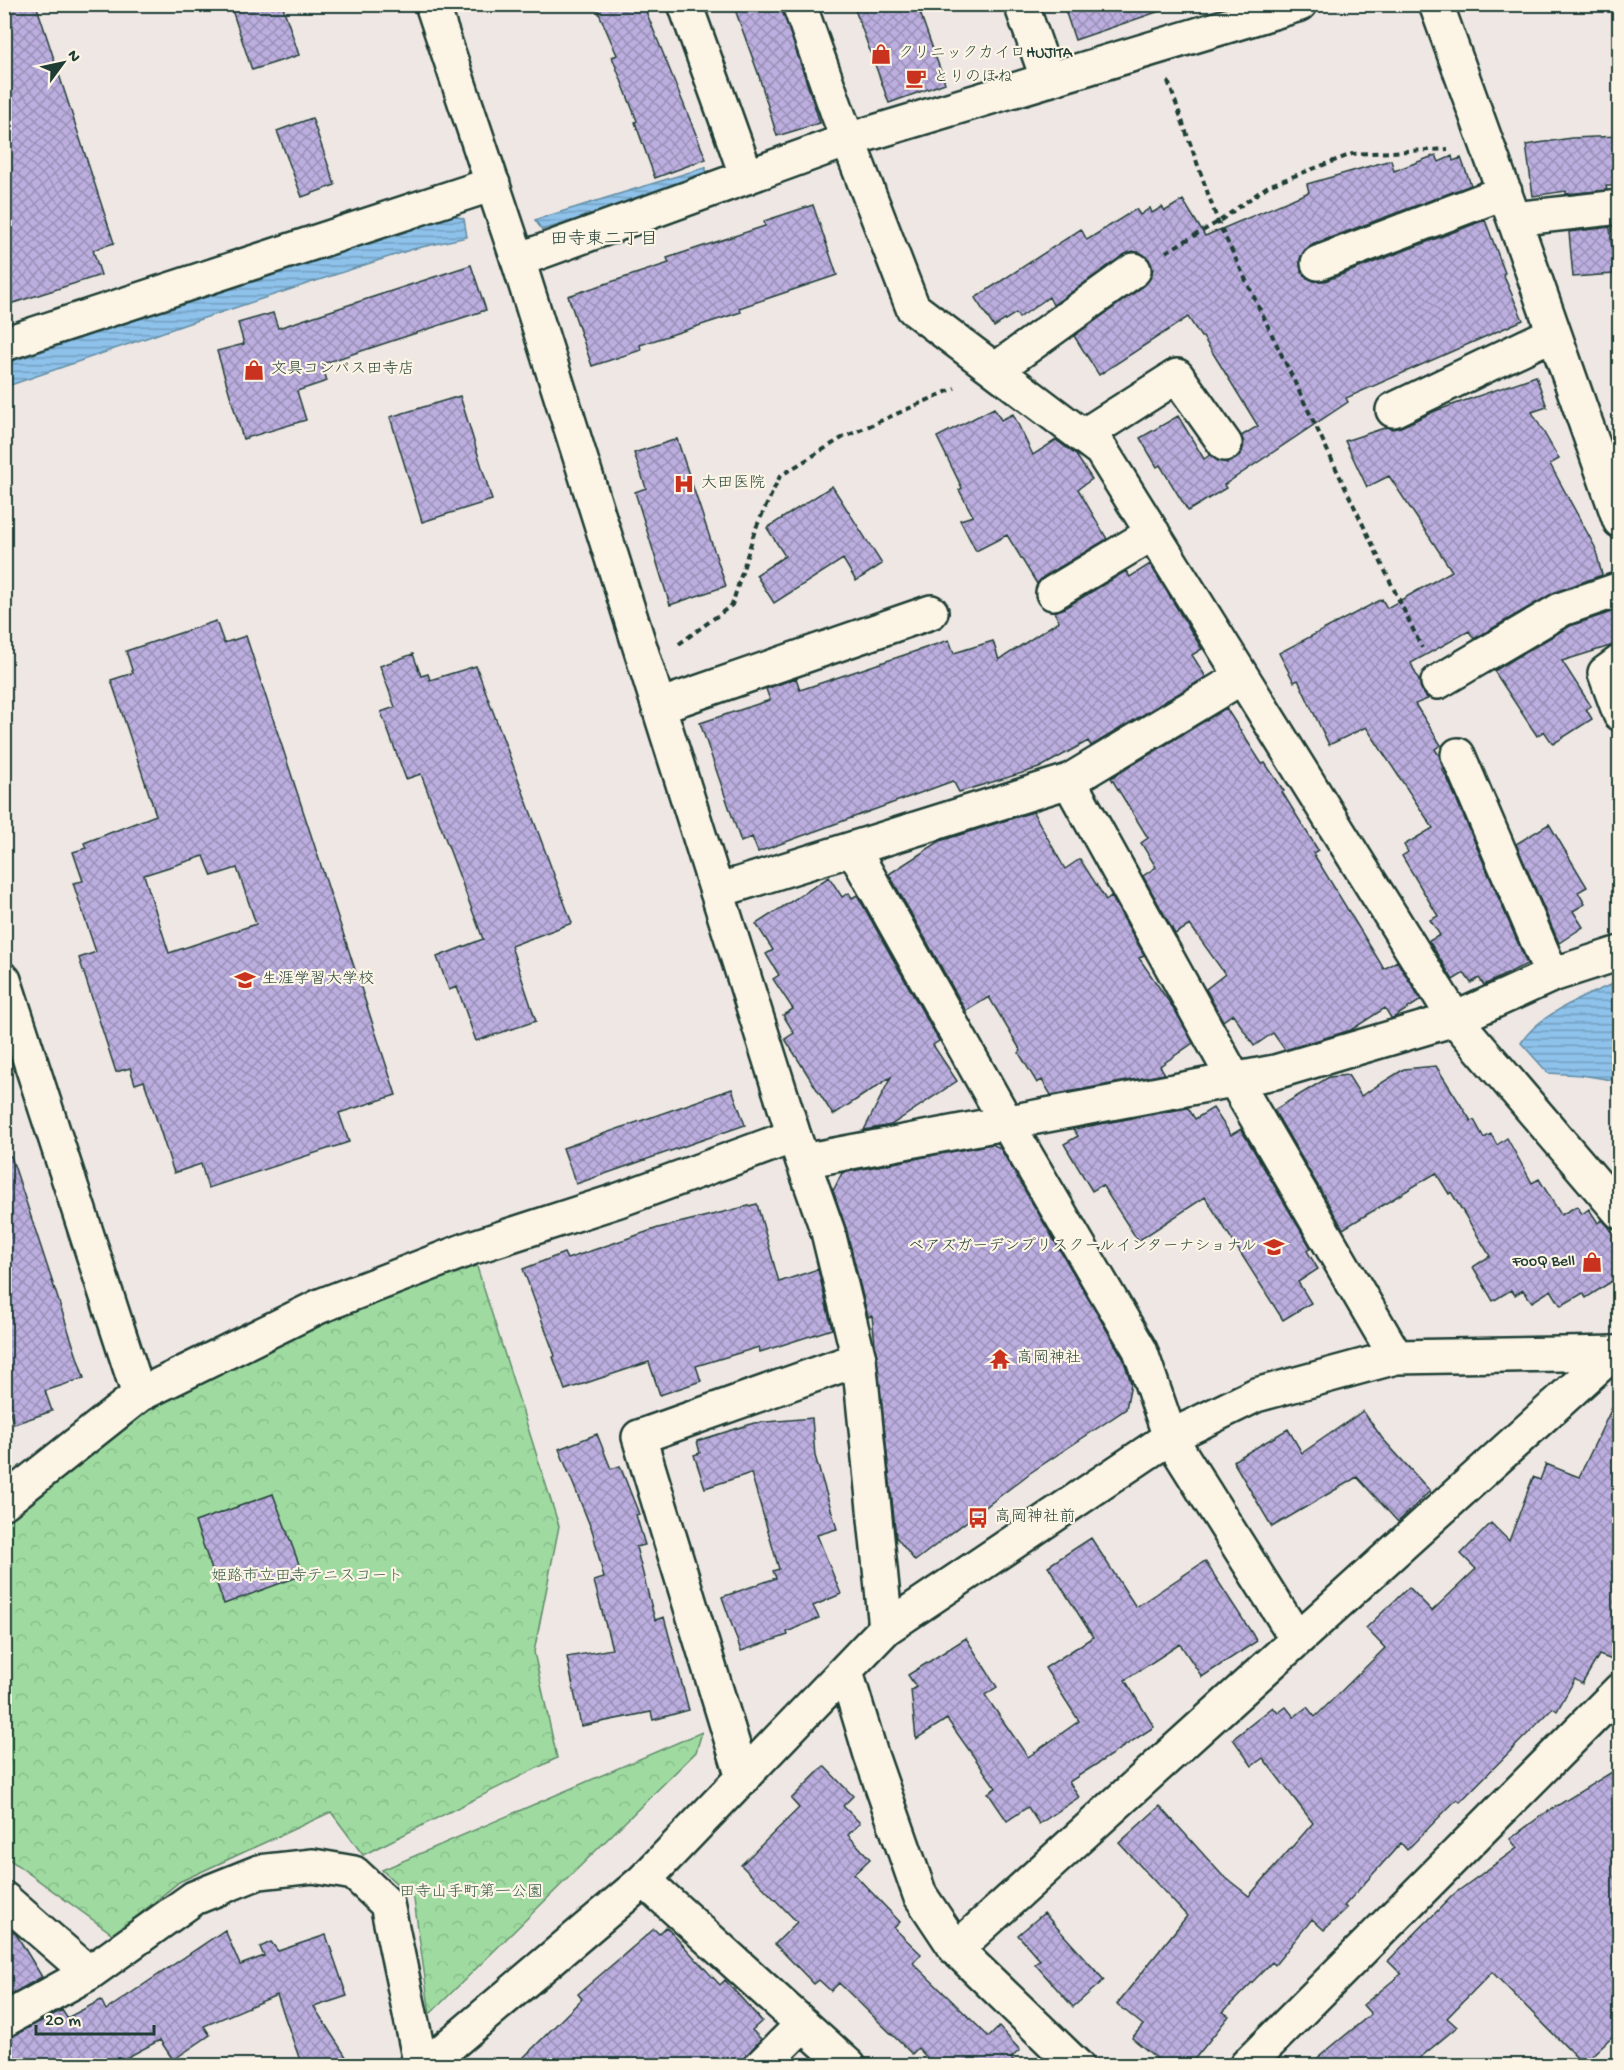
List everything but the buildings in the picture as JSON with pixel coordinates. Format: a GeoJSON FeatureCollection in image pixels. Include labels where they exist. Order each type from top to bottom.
{"type":"FeatureCollection","features":[{"type":"Feature","properties":{"kind":"street"},"geometry":{"type":"LineString","coordinates":[[432,4],[518,260],[798,1148],[828,1232],[859,1359],[886,1628]]}},
{"type":"Feature","properties":{"kind":"street"},"geometry":{"type":"LineString","coordinates":[[685,4],[747,177]]}},
{"type":"Feature","properties":{"kind":"street"},"geometry":{"type":"LineString","coordinates":[[799,4],[848,140],[913,308],[1101,450],[1455,1019],[1613,1195]]}},
{"type":"Feature","properties":{"kind":"street"},"geometry":{"type":"LineString","coordinates":[[1021,4],[1043,66]]}},
{"type":"Feature","properties":{"kind":"street"},"geometry":{"type":"LineString","coordinates":[[518,260],[848,140],[1043,66],[1157,47],[1300,4]]}},
{"type":"Feature","properties":{"kind":"street"},"geometry":{"type":"LineString","coordinates":[[1436,4],[1554,333],[1614,489],[1620,520]]}},
{"type":"Feature","properties":{"kind":"street"},"geometry":{"type":"LineString","coordinates":[[4,344],[493,184]]}},
{"type":"Feature","properties":{"kind":"street"},"geometry":{"type":"LineString","coordinates":[[1318,263],[1510,205],[1620,207]]}},
{"type":"Feature","properties":{"kind":"street"},"geometry":{"type":"LineString","coordinates":[[995,370],[1134,270]]}},
{"type":"Feature","properties":{"kind":"street"},"geometry":{"type":"LineString","coordinates":[[1393,410],[1554,333]]}},
{"type":"Feature","properties":{"kind":"street"},"geometry":{"type":"LineString","coordinates":[[1083,436],[1177,376],[1225,444]]}},
{"type":"Feature","properties":{"kind":"street"},"geometry":{"type":"LineString","coordinates":[[1053,593],[1153,533]]}},
{"type":"Feature","properties":{"kind":"street"},"geometry":{"type":"LineString","coordinates":[[1438,682],[1562,609],[1620,589]]}},
{"type":"Feature","properties":{"kind":"street"},"geometry":{"type":"LineString","coordinates":[[659,706],[881,615],[931,612]]}},
{"type":"Feature","properties":{"kind":"street"},"geometry":{"type":"LineString","coordinates":[[1620,662],[1605,673],[1620,714]]}},
{"type":"Feature","properties":{"kind":"street"},"geometry":{"type":"LineString","coordinates":[[717,891],[1069,781],[1242,676]]}},
{"type":"Feature","properties":{"kind":"street"},"geometry":{"type":"LineString","coordinates":[[1458,755],[1552,975]]}},
{"type":"Feature","properties":{"kind":"street"},"geometry":{"type":"LineString","coordinates":[[1069,781],[1234,1079],[1396,1357]]}},
{"type":"Feature","properties":{"kind":"street"},"geometry":{"type":"LineString","coordinates":[[853,849],[1007,1122],[1140,1350],[1170,1437],[1297,1639]]}},
{"type":"Feature","properties":{"kind":"street"},"geometry":{"type":"LineString","coordinates":[[4,1502],[139,1395],[320,1306],[471,1248],[619,1200],[798,1148],[1007,1122],[1275,1072],[1455,1019],[1552,975],[1620,953]]}},
{"type":"Feature","properties":{"kind":"street"},"geometry":{"type":"LineString","coordinates":[[4,980],[139,1395]]}},
{"type":"Feature","properties":{"kind":"street"},"geometry":{"type":"LineString","coordinates":[[4,2020],[89,1973],[194,1898],[258,1872],[313,1866],[354,1873],[387,1904],[423,2066],[644,1880],[886,1628],[1170,1437],[1256,1395],[1396,1357],[1616,1353]]}},
{"type":"Feature","properties":{"kind":"street"},"geometry":{"type":"LineString","coordinates":[[956,1949],[1616,1353]]}},
{"type":"Feature","properties":{"kind":"street"},"geometry":{"type":"LineString","coordinates":[[743,1778],[639,1437],[859,1359]]}},
{"type":"Feature","properties":{"kind":"street"},"geometry":{"type":"LineString","coordinates":[[846,1672],[871,1755],[920,1895],[956,1949],[1077,2066]]}},
{"type":"Feature","properties":{"kind":"street"},"geometry":{"type":"LineString","coordinates":[[1246,2066],[1620,1690]]}},
{"type":"Feature","properties":{"kind":"street"},"geometry":{"type":"LineString","coordinates":[[644,1880],[849,2066]]}},
{"type":"Feature","properties":{"kind":"street"},"geometry":{"type":"LineString","coordinates":[[4,1899],[89,1973]]}},
{"type":"Feature","properties":{"kind":"street"},"geometry":{"type":"LineString","coordinates":[[761,2066],[803,2024]]}},
{"type":"Feature","properties":{"kind":"path"},"geometry":{"type":"LineString","coordinates":[[1157,47],[1218,222],[1438,682]]}},
{"type":"Feature","properties":{"kind":"path"},"geometry":{"type":"LineString","coordinates":[[1134,270],[1218,222],[1268,186],[1352,154],[1488,147]]}},
{"type":"Feature","properties":{"kind":"path"},"geometry":{"type":"LineString","coordinates":[[647,668],[732,605],[755,530],[780,476],[842,438],[995,370]]}},
{"type":"Feature","properties":{"kind":"green space","name":"姫路市立田寺テニスコート"},"geometry":{"type":"Polygon","coordinates":[[[471,1248],[559,1526],[534,1652],[557,1758],[363,1855],[331,1812],[179,1882],[114,1935],[9,1859],[5,1844],[4,1502],[139,1395],[471,1248]]]}},
{"type":"Feature","properties":{"kind":"green space","name":"田寺山手町第一公園"},"geometry":{"type":"Polygon","coordinates":[[[702,1732],[696,1752],[430,2014],[414,1900],[382,1870],[702,1732]]]}},
{"type":"Feature","properties":{"kind":"water"},"geometry":{"type":"Polygon","coordinates":[[[706,167],[706,181],[542,230],[535,220],[706,167]]]}},
{"type":"Feature","properties":{"kind":"water"},"geometry":{"type":"Polygon","coordinates":[[[451,214],[464,219],[467,237],[413,249],[5,387],[4,364],[451,214]]]}},
{"type":"Feature","properties":{"kind":"water"},"geometry":{"type":"Polygon","coordinates":[[[1619,981],[1619,1081],[1548,1073],[1521,1043],[1529,1032],[1565,1006],[1619,981]]]}},
{"type":"Feature","properties":{"kind":"place","name":"クリニックカイロHUJITA"},"geometry":{"type":"Point","coordinates":[881,54]}},
{"type":"Feature","properties":{"kind":"place","name":"とりのほね"},"geometry":{"type":"Point","coordinates":[916,78]}},
{"type":"Feature","properties":{"kind":"place","name":"文具コンパス田寺店"},"geometry":{"type":"Point","coordinates":[254,370]}},
{"type":"Feature","properties":{"kind":"place","name":"大田医院"},"geometry":{"type":"Point","coordinates":[684,484]}},
{"type":"Feature","properties":{"kind":"place","name":"生涯学習大学校"},"geometry":{"type":"Point","coordinates":[245,980]}},
{"type":"Feature","properties":{"kind":"place","name":"ベアズガーデンプリスクールインターナショナル"},"geometry":{"type":"Point","coordinates":[1274,1247]}},
{"type":"Feature","properties":{"kind":"place","name":"FooQ Bell"},"geometry":{"type":"Point","coordinates":[1592,1262]}},
{"type":"Feature","properties":{"kind":"place","name":"高岡神社"},"geometry":{"type":"Point","coordinates":[1000,1359]}},
{"type":"Feature","properties":{"kind":"place","name":"高岡神社前"},"geometry":{"type":"Point","coordinates":[978,1518]}},
{"type":"Feature","properties":{"kind":"district","name":"田寺東二丁目"},"geometry":{"type":"Point","coordinates":[604,240]}}]}
